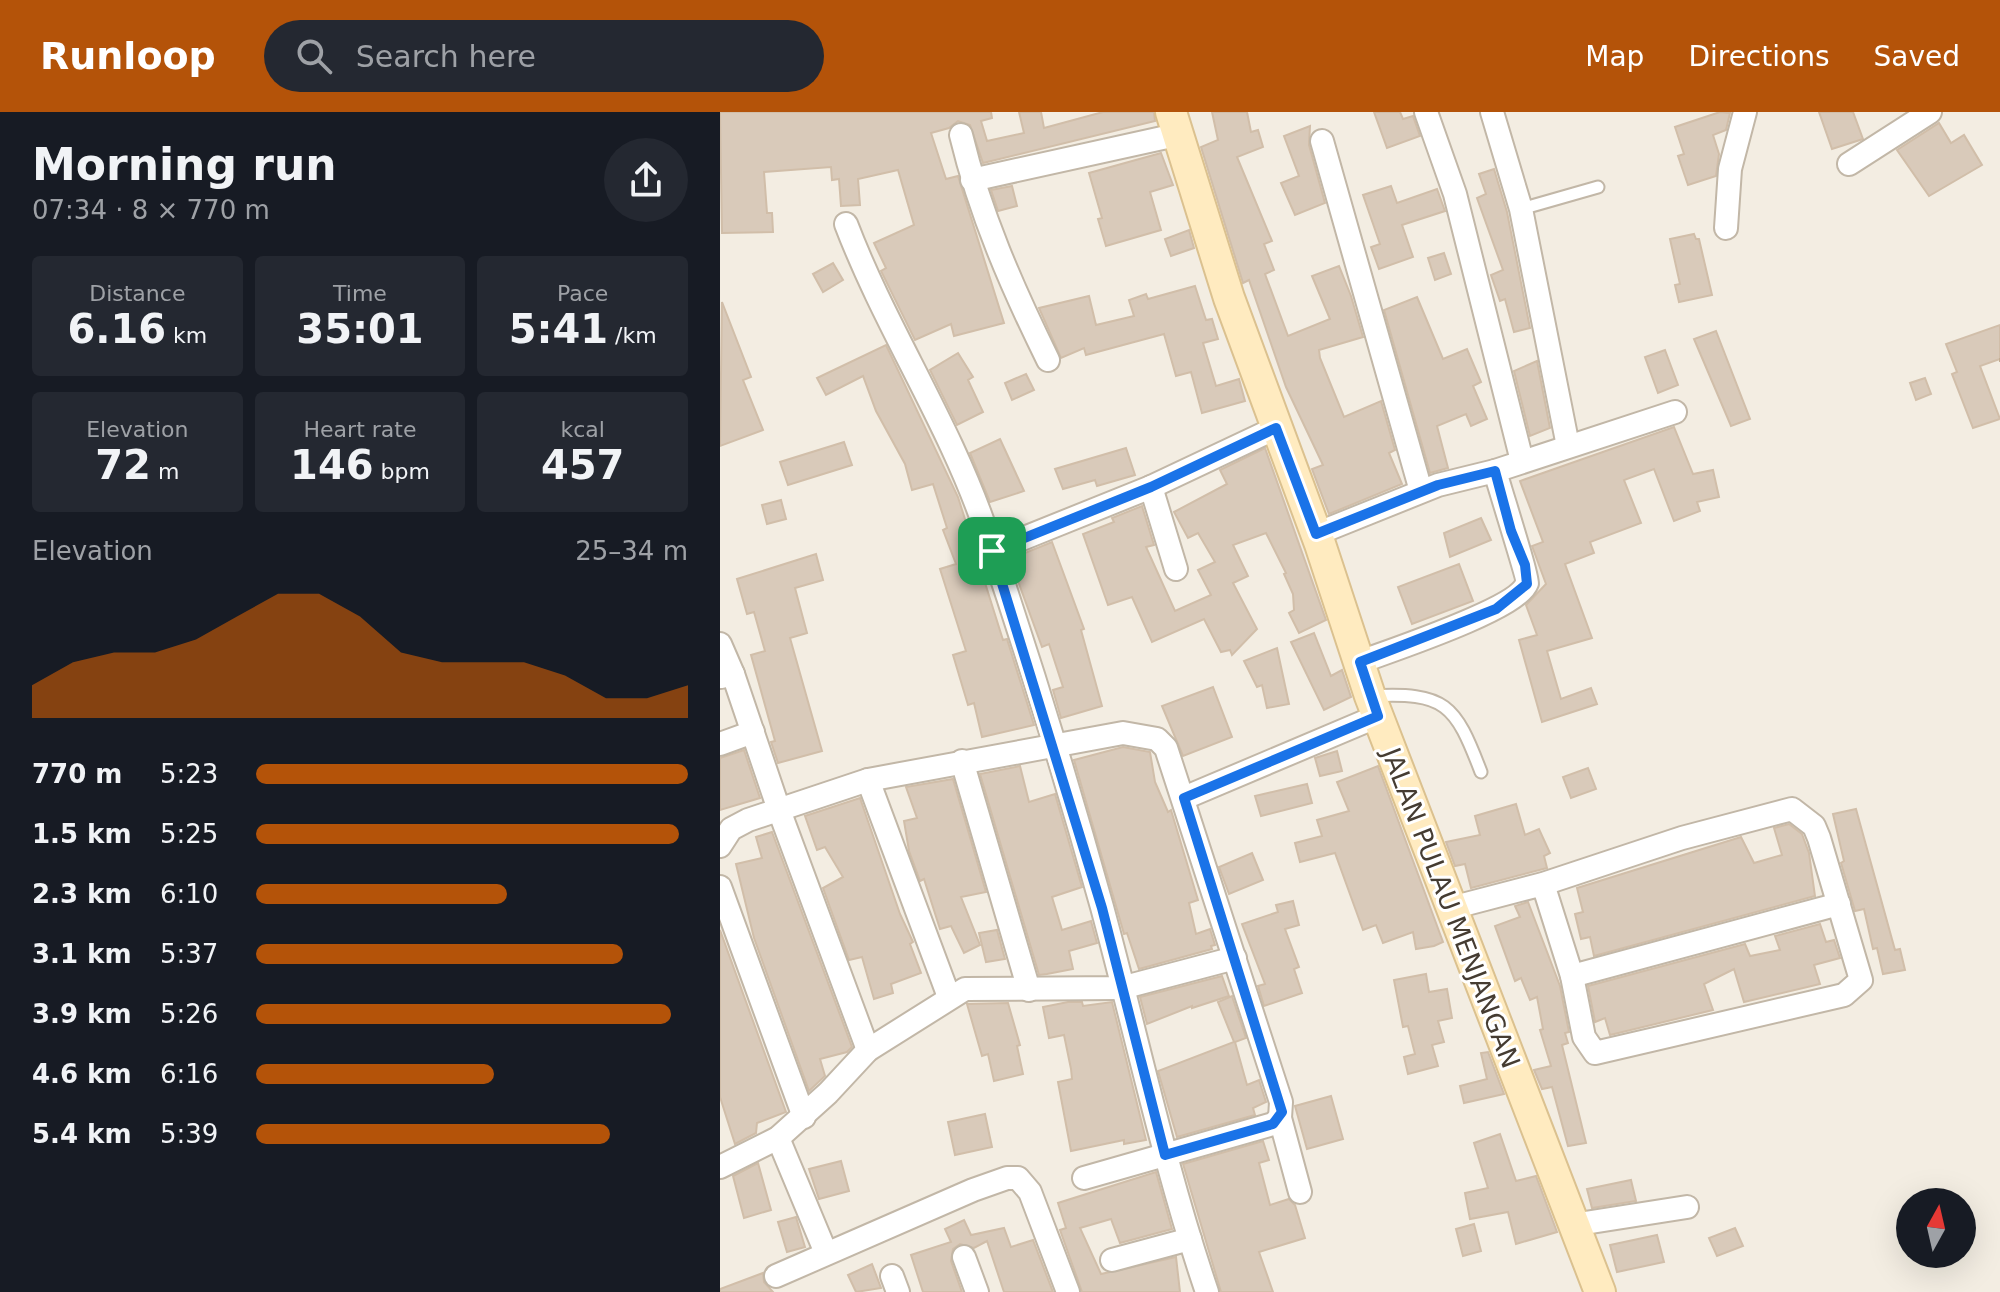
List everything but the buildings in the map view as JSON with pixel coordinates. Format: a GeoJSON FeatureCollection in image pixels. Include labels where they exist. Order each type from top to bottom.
{"type":"FeatureCollection","features":[{"type":"Feature","properties":{"kind":"street"},"geometry":{"type":"LineString","coordinates":[[1426,112],[1455,194],[1522,461]]}},
{"type":"Feature","properties":{"kind":"street"},"geometry":{"type":"LineString","coordinates":[[1492,112],[1521,209],[1568,446]]}},
{"type":"Feature","properties":{"kind":"street"},"geometry":{"type":"LineString","coordinates":[[1726,228],[1730,169],[1745,112]]}},
{"type":"Feature","properties":{"kind":"street"},"geometry":{"type":"LineString","coordinates":[[1849,164],[1930,112]]}},
{"type":"Feature","properties":{"kind":"street"},"geometry":{"type":"LineString","coordinates":[[972,180],[1174,123]]}},
{"type":"Feature","properties":{"kind":"street","name":"JALAN PULAU MENJANGAN"},"geometry":{"type":"LineString","coordinates":[[1174,123],[1229,298],[1316,534],[1374,706],[1600,1292]]}},
{"type":"Feature","properties":{"kind":"street"},"geometry":{"type":"LineString","coordinates":[[961,135],[972,180],[1006,270],[1048,360]]}},
{"type":"Feature","properties":{"kind":"street"},"geometry":{"type":"LineString","coordinates":[[1322,141],[1421,491]]}},
{"type":"Feature","properties":{"kind":"street"},"geometry":{"type":"LineString","coordinates":[[846,224],[871,289],[895,326],[967,484],[992,551],[1102,908],[1165,1155],[1207,1292]]}},
{"type":"Feature","properties":{"kind":"street"},"geometry":{"type":"LineString","coordinates":[[1316,534],[1421,491],[1495,471],[1675,412]]}},
{"type":"Feature","properties":{"kind":"street"},"geometry":{"type":"LineString","coordinates":[[992,551],[1151,487],[1276,428]]}},
{"type":"Feature","properties":{"kind":"street"},"geometry":{"type":"LineString","coordinates":[[1360,662],[1480,616],[1522,591],[1527,584],[1525,565],[1511,531],[1495,471]]}},
{"type":"Feature","properties":{"kind":"street"},"geometry":{"type":"LineString","coordinates":[[1151,487],[1176,569]]}},
{"type":"Feature","properties":{"kind":"street"},"geometry":{"type":"LineString","coordinates":[[720,644],[726,676],[753,732],[868,1050]]}},
{"type":"Feature","properties":{"kind":"street"},"geometry":{"type":"LineString","coordinates":[[1184,798],[1374,706]]}},
{"type":"Feature","properties":{"kind":"street"},"geometry":{"type":"LineString","coordinates":[[720,744],[753,732]]}},
{"type":"Feature","properties":{"kind":"street"},"geometry":{"type":"LineString","coordinates":[[720,846],[731,829],[868,780],[1123,733],[1157,739],[1166,748],[1184,798],[1281,1102],[1280,1118],[1300,1192]]}},
{"type":"Feature","properties":{"kind":"street"},"geometry":{"type":"LineString","coordinates":[[962,761],[1029,990]]}},
{"type":"Feature","properties":{"kind":"street"},"geometry":{"type":"LineString","coordinates":[[868,780],[949,997]]}},
{"type":"Feature","properties":{"kind":"street"},"geometry":{"type":"LineString","coordinates":[[1451,908],[1543,884],[1682,838],[1792,809],[1814,826],[1861,980],[1844,995],[1601,1053],[1586,1044],[1572,976],[1543,884]]}},
{"type":"Feature","properties":{"kind":"street"},"geometry":{"type":"LineString","coordinates":[[720,887],[804,1117]]}},
{"type":"Feature","properties":{"kind":"street"},"geometry":{"type":"LineString","coordinates":[[1572,976],[1839,904]]}},
{"type":"Feature","properties":{"kind":"street"},"geometry":{"type":"LineString","coordinates":[[721,1161],[778,1138],[804,1117],[868,1050],[949,997],[977,986],[1029,990],[1121,988],[1235,958]]}},
{"type":"Feature","properties":{"kind":"street"},"geometry":{"type":"LineString","coordinates":[[1084,1178],[1273,1124],[1280,1118]]}},
{"type":"Feature","properties":{"kind":"street"},"geometry":{"type":"LineString","coordinates":[[778,1138],[826,1253]]}},
{"type":"Feature","properties":{"kind":"street"},"geometry":{"type":"LineString","coordinates":[[776,1276],[973,1190],[1007,1178],[1018,1178],[1030,1192],[1068,1292]]}},
{"type":"Feature","properties":{"kind":"street"},"geometry":{"type":"LineString","coordinates":[[1572,1225],[1687,1207]]}},
{"type":"Feature","properties":{"kind":"street"},"geometry":{"type":"LineString","coordinates":[[1112,1260],[1190,1239]]}},
{"type":"Feature","properties":{"kind":"street"},"geometry":{"type":"LineString","coordinates":[[964,1257],[977,1292]]}},
{"type":"Feature","properties":{"kind":"lane"},"geometry":{"type":"LineString","coordinates":[[1521,209],[1598,187]]}},
{"type":"Feature","properties":{"kind":"lane"},"geometry":{"type":"LineString","coordinates":[[1374,706],[1423,697],[1455,714],[1481,772]]}},
{"type":"Feature","properties":{"kind":"route"},"geometry":{"type":"LineString","coordinates":[[1276,428],[1316,534],[1438,485],[1495,471],[1511,531],[1525,565],[1527,584],[1522,591],[1496,609],[1360,662],[1378,716],[1184,798],[1281,1102],[1280,1118],[1273,1124],[1165,1155],[1102,908],[992,551],[1151,487],[1276,428]]}}]}
